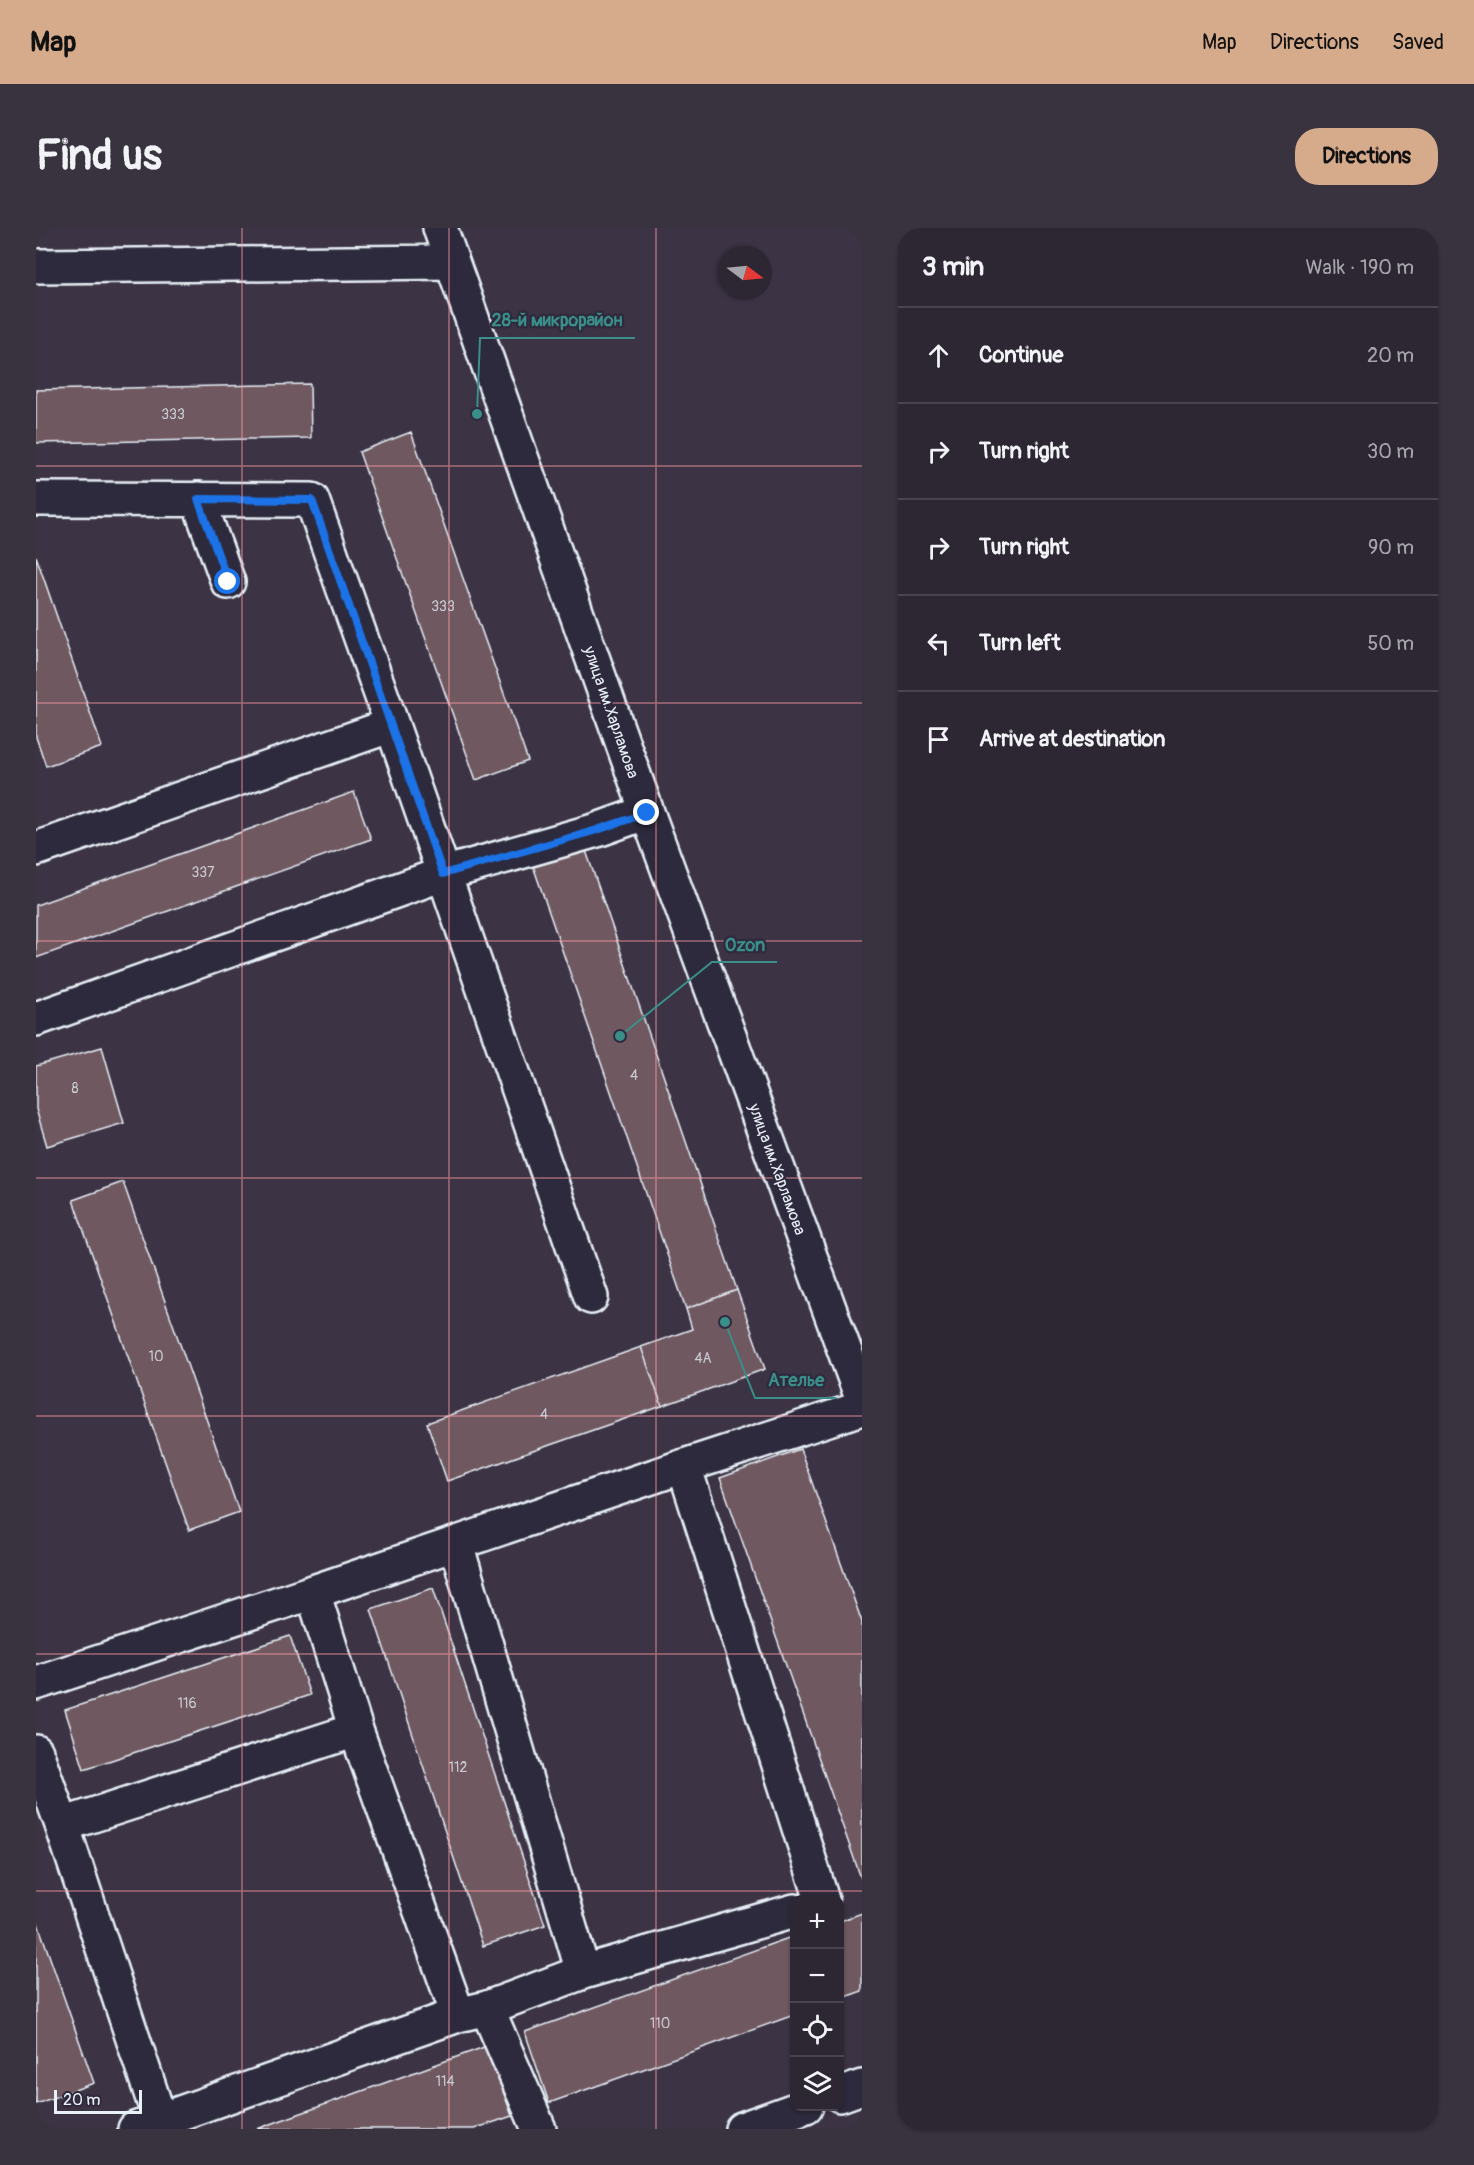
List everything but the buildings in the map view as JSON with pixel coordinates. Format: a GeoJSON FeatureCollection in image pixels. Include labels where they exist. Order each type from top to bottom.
{"type":"FeatureCollection","features":[{"type":"Feature","properties":{"kind":"street","name":"улица им.Харламова"},"geometry":{"type":"LineString","coordinates":[[440,228],[647,813],[862,1398]]}},
{"type":"Feature","properties":{"kind":"street"},"geometry":{"type":"LineString","coordinates":[[36,266],[452,262]]}},
{"type":"Feature","properties":{"kind":"street"},"geometry":{"type":"LineString","coordinates":[[36,499],[312,500],[591,1296]]}},
{"type":"Feature","properties":{"kind":"street"},"geometry":{"type":"LineString","coordinates":[[198,499],[228,582]]}},
{"type":"Feature","properties":{"kind":"street"},"geometry":{"type":"LineString","coordinates":[[36,849],[392,725]]}},
{"type":"Feature","properties":{"kind":"street"},"geometry":{"type":"LineString","coordinates":[[36,1019],[443,874],[597,830],[647,813]]}},
{"type":"Feature","properties":{"kind":"street"},"geometry":{"type":"LineString","coordinates":[[36,1683],[862,1408]]}},
{"type":"Feature","properties":{"kind":"street"},"geometry":{"type":"LineString","coordinates":[[684,1466],[821,1895]]}},
{"type":"Feature","properties":{"kind":"street"},"geometry":{"type":"LineString","coordinates":[[456,1544],[583,1972]]}},
{"type":"Feature","properties":{"kind":"street"},"geometry":{"type":"LineString","coordinates":[[313,1592],[356,1730],[473,2012],[539,2129]]}},
{"type":"Feature","properties":{"kind":"street"},"geometry":{"type":"LineString","coordinates":[[62,1825],[356,1730]]}},
{"type":"Feature","properties":{"kind":"street"},"geometry":{"type":"LineString","coordinates":[[36,1752],[62,1825],[147,2125],[583,1972],[790,1912]]}},
{"type":"Feature","properties":{"kind":"street"},"geometry":{"type":"LineString","coordinates":[[844,2094],[862,2087]]}},
{"type":"Feature","properties":{"kind":"street"},"geometry":{"type":"LineString","coordinates":[[741,2129],[792,2111]]}},
{"type":"Feature","properties":{"kind":"place","name":"28-й микрорайон"},"geometry":{"type":"Point","coordinates":[477,414]}},
{"type":"Feature","properties":{"kind":"place","name":"Ozon"},"geometry":{"type":"Point","coordinates":[620,1036]}},
{"type":"Feature","properties":{"kind":"place","name":"Ателье"},"geometry":{"type":"Point","coordinates":[725,1322]}},
{"type":"Feature","properties":{"kind":"route"},"geometry":{"type":"LineString","coordinates":[[228,582],[198,499],[312,500],[443,874],[597,830],[647,813]]}}]}
